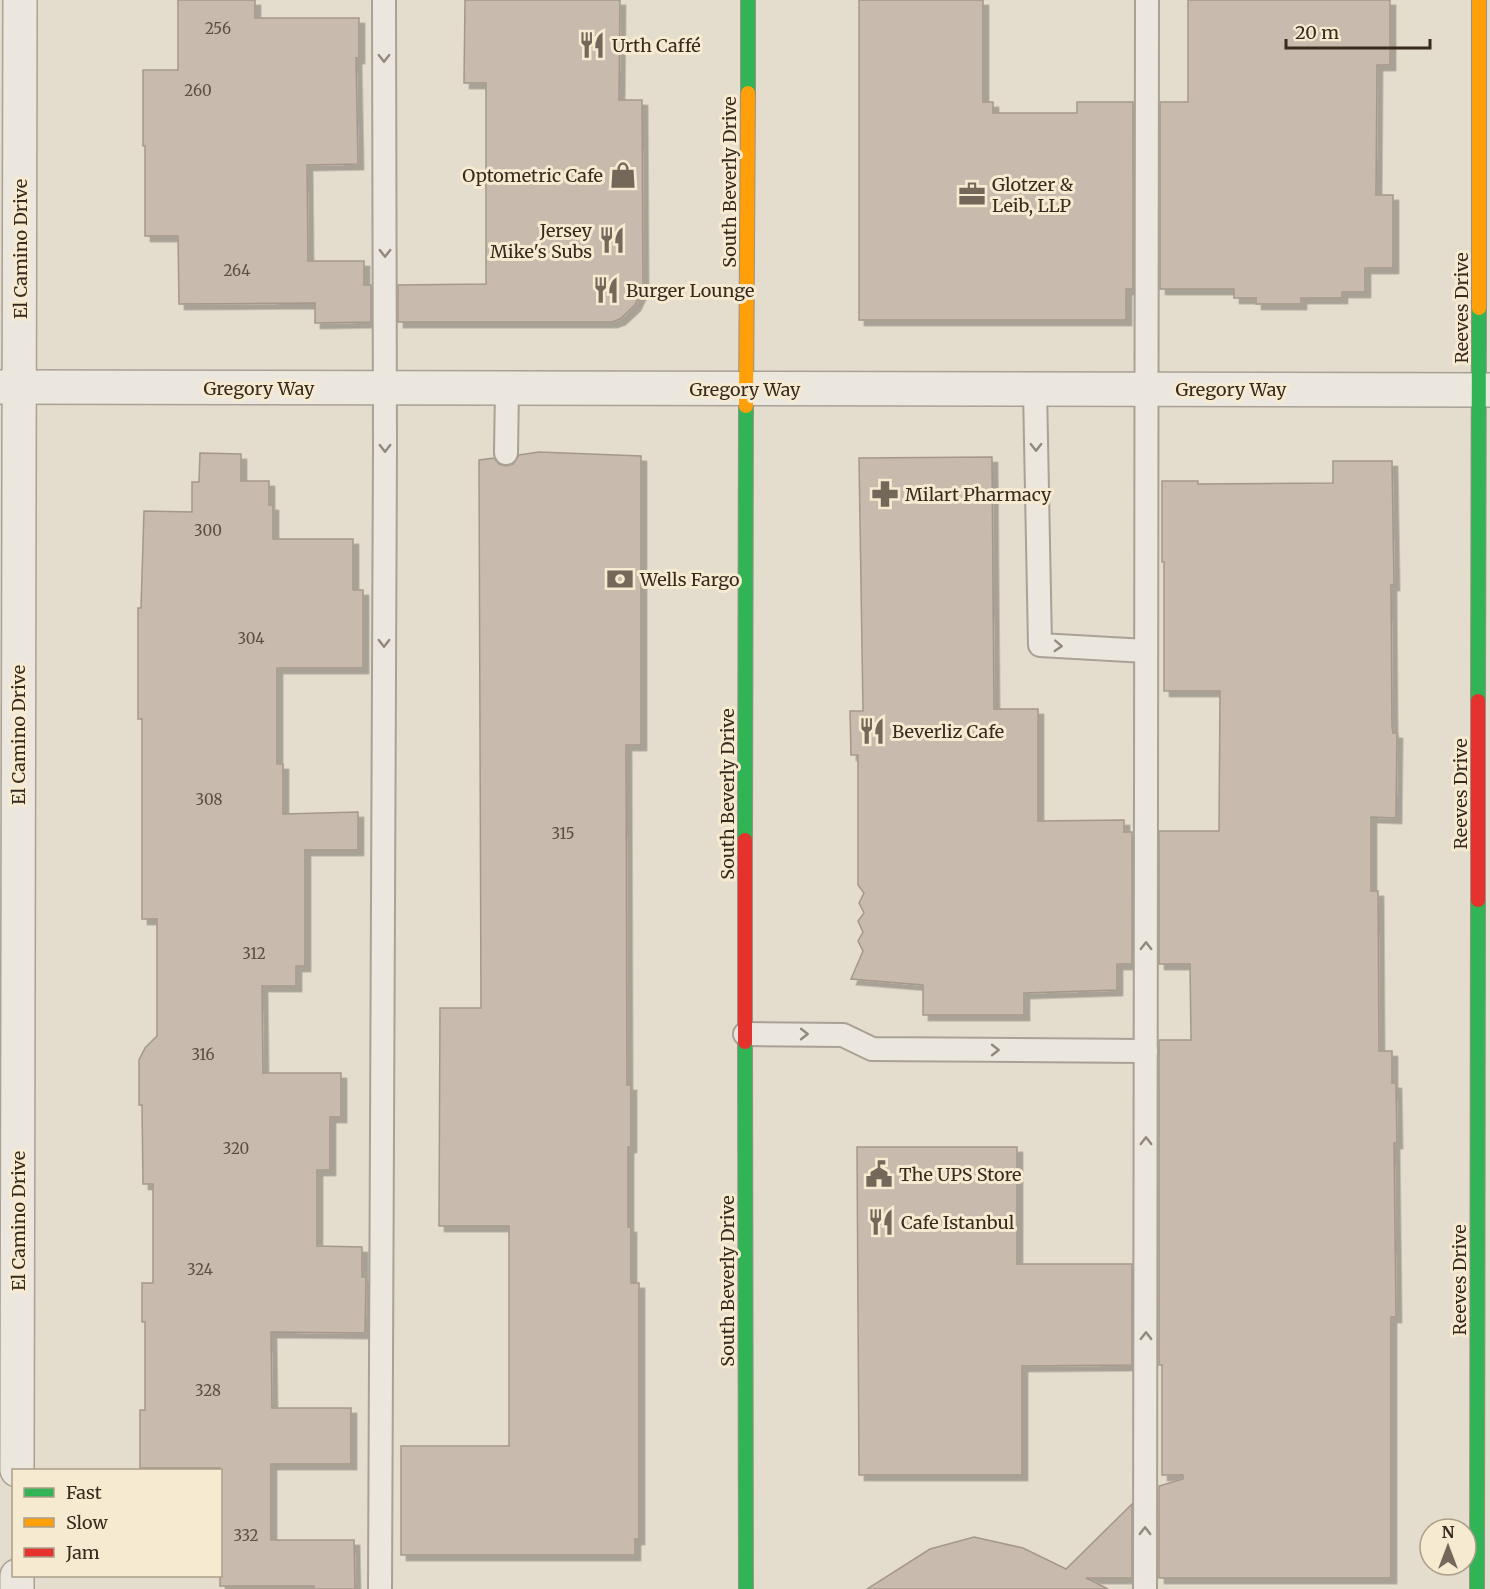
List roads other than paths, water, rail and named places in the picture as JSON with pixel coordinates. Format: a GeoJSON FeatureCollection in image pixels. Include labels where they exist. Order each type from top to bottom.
{"type":"FeatureCollection","features":[{"type":"Feature","properties":{"kind":"main road","name":"South Beverly Drive"},"geometry":{"type":"LineString","coordinates":[[746,1589],[748,0]]}},
{"type":"Feature","properties":{"kind":"main road","name":"Reeves Drive"},"geometry":{"type":"LineString","coordinates":[[1477,1589],[1484,390],[1479,0]]}},
{"type":"Feature","properties":{"kind":"street","name":"El Camino Drive"},"geometry":{"type":"LineString","coordinates":[[17,1469],[10,387],[20,0]]}},
{"type":"Feature","properties":{"kind":"street","name":"Gregory Way"},"geometry":{"type":"LineString","coordinates":[[10,387],[1484,390]]}},
{"type":"Feature","properties":{"kind":"lane"},"geometry":{"type":"LineString","coordinates":[[380,1589],[385,388],[384,0]]}},
{"type":"Feature","properties":{"kind":"lane"},"geometry":{"type":"LineString","coordinates":[[1145,1589],[1147,0]]}},
{"type":"Feature","properties":{"kind":"lane"},"geometry":{"type":"LineString","coordinates":[[506,453],[507,388]]}},
{"type":"Feature","properties":{"kind":"lane"},"geometry":{"type":"LineString","coordinates":[[1035,389],[1040,645],[1146,651]]}},
{"type":"Feature","properties":{"kind":"lane"},"geometry":{"type":"LineString","coordinates":[[745,1034],[843,1035],[872,1049],[1146,1051]]}},
{"type":"Feature","properties":{"kind":"place","name":"Urth Caffé"},"geometry":{"type":"Point","coordinates":[592,45]}},
{"type":"Feature","properties":{"kind":"place","name":"Optometric Cafe"},"geometry":{"type":"Point","coordinates":[623,175]}},
{"type":"Feature","properties":{"kind":"place","name":"Glotzer & Leib, LLP"},"geometry":{"type":"Point","coordinates":[972,194]}},
{"type":"Feature","properties":{"kind":"place","name":"Jersey Mike's Subs"},"geometry":{"type":"Point","coordinates":[612,240]}},
{"type":"Feature","properties":{"kind":"place","name":"Burger Lounge"},"geometry":{"type":"Point","coordinates":[606,290]}},
{"type":"Feature","properties":{"kind":"place","name":"Milart Pharmacy"},"geometry":{"type":"Point","coordinates":[885,494]}},
{"type":"Feature","properties":{"kind":"place","name":"Wells Fargo"},"geometry":{"type":"Point","coordinates":[620,579]}},
{"type":"Feature","properties":{"kind":"place","name":"Beverliz Cafe"},"geometry":{"type":"Point","coordinates":[872,731]}},
{"type":"Feature","properties":{"kind":"place","name":"The UPS Store"},"geometry":{"type":"Point","coordinates":[879,1174]}},
{"type":"Feature","properties":{"kind":"place","name":"Cafe Istanbul"},"geometry":{"type":"Point","coordinates":[881,1222]}}]}
